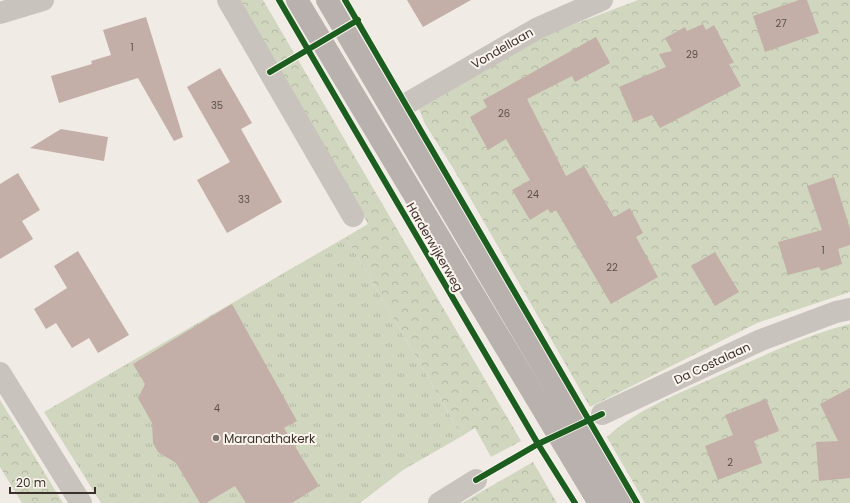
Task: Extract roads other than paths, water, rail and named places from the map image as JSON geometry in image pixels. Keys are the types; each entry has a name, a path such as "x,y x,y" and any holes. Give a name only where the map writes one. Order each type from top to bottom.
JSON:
{"main road":[{"name":"Harderwijkerweg","path":"297,0 599,503"},
{"path":"327,0 623,503"}],"street":[{"path":"0,13 43,0"},
{"path":"228,0 353,216"},
{"name":"Vondellaan","path":"406,104 538,28 602,0"},
{"name":"Da Costalaan","path":"602,414 762,340 836,312 850,309"},
{"path":"0,373 81,503"},
{"path":"439,503 476,480"}],"place":[{"name":"Maranathakerk","path":"216,438"}]}
